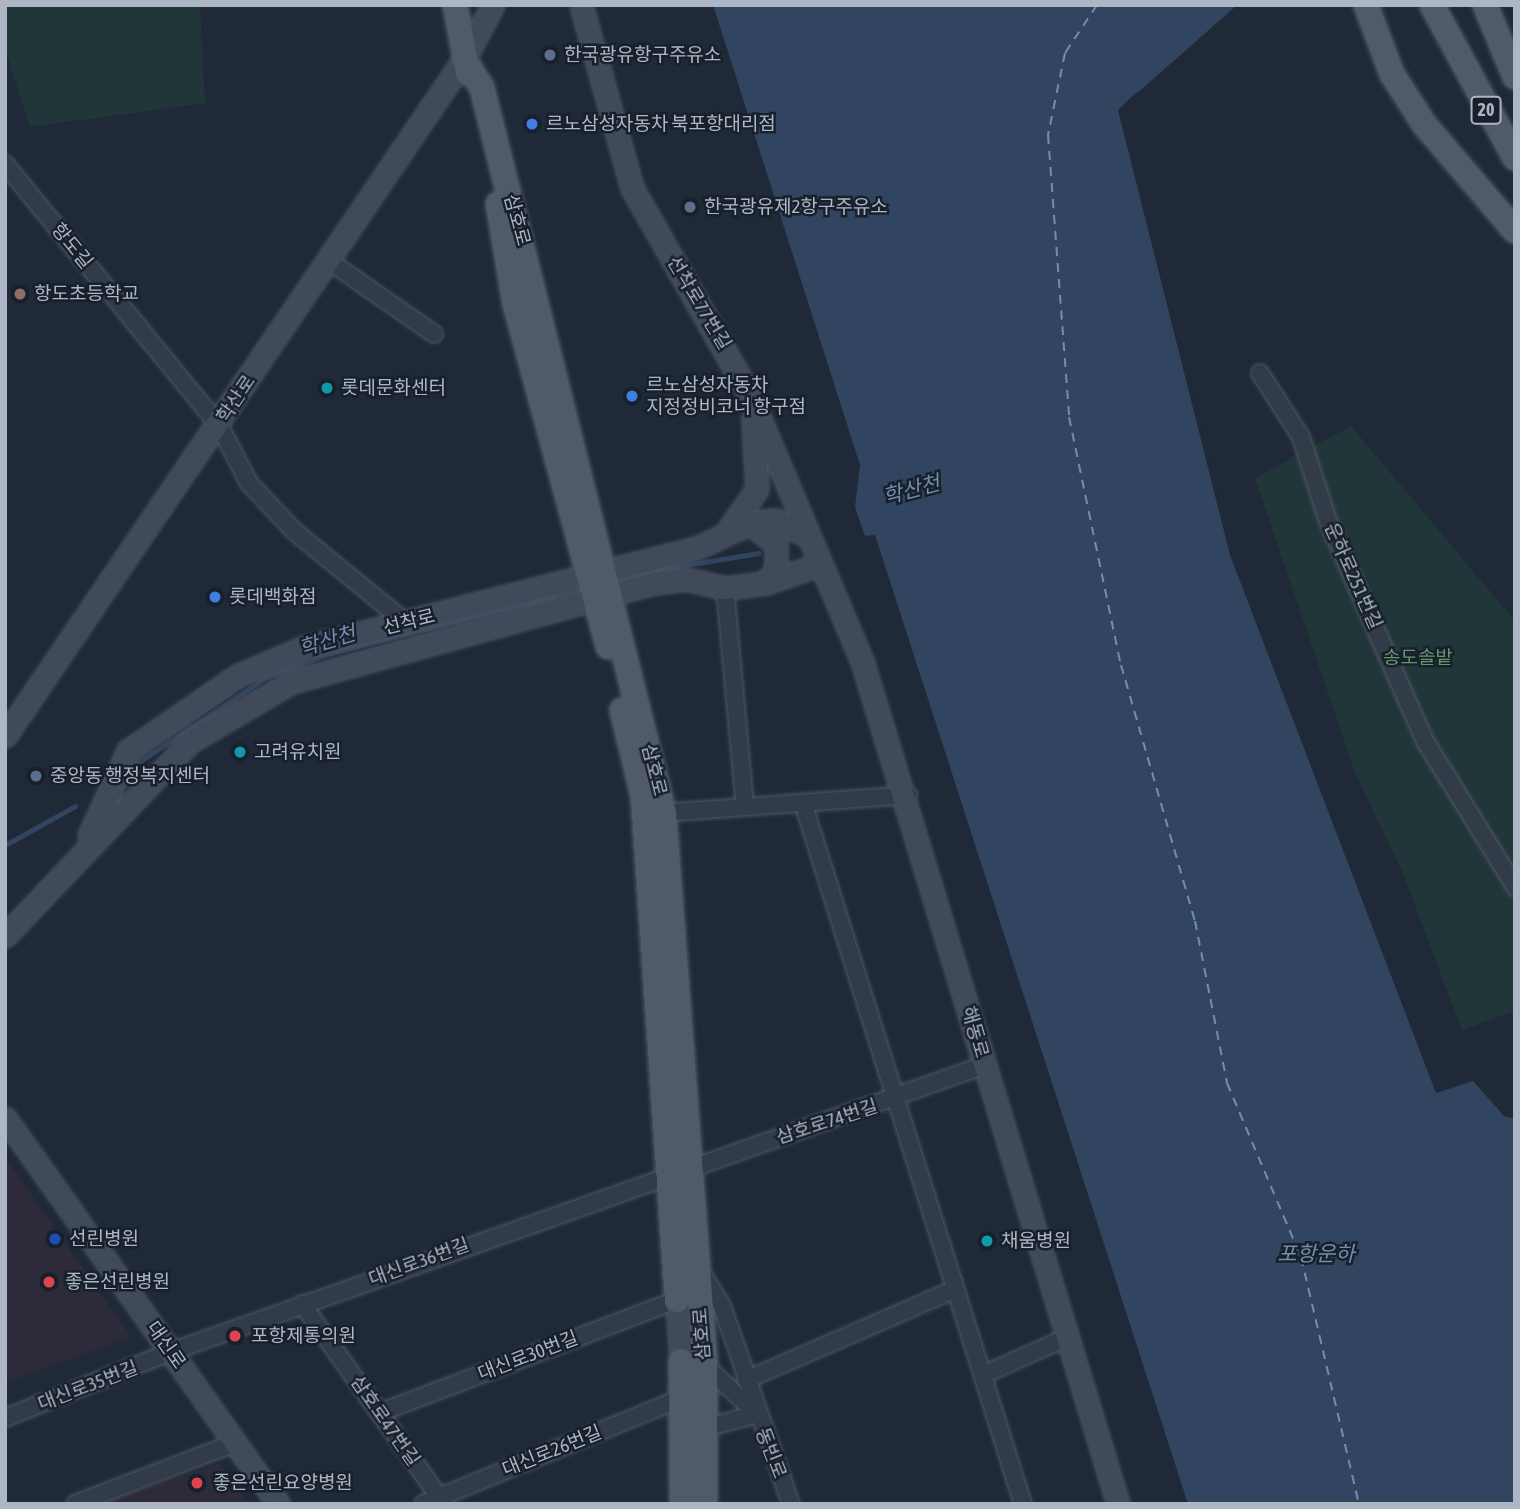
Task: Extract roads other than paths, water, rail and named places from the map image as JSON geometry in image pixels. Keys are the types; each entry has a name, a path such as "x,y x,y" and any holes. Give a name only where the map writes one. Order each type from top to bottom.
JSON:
{"main road":[{"name":"삼호로","path":"455,5 515,304 664,813 680,1170 677,1300"},
{"path":"1366,5 1386,63 1424,124 1515,231"},
{"name":"20","path":"1432,5 1515,158"},
{"path":"1485,5 1515,76"},
{"name":"삼호로","path":"597,588 643,796 680,1170 697,1264 693,1361 705,1428 705,1504"},
{"name":"삼호로","path":"682,1504 681,1398 693,1361"}],"street":[{"name":"학산로","path":"5,736 329,261 464,59 494,5"},
{"path":"567,5 588,39"},
{"path":"581,5 588,39"},
{"name":"선착로77번길","path":"588,39 632,188 750,396 820,564"},
{"name":"항도길","path":"5,164 219,425 249,483 294,531 405,622"},
{"path":"329,261 434,334"},
{"name":"운하로251번길","path":"1260,373 1301,437 1328,521 1425,741 1515,887"},
{"path":"728,530 757,489 750,396"},
{"name":"선착로","path":"5,936 84,847 199,735 291,682 597,588 697,548 728,530 751,523 775,520 808,536"},
{"path":"751,523 776,544 776,569 766,583"},
{"name":"선착로","path":"84,847 128,751 173,716 237,676 305,647 405,622 597,588 686,579 725,588 766,583 820,564"},
{"name":"해동로","path":"820,564 863,664 908,795 985,1065 1118,1504"},
{"path":"725,588 745,807"},
{"path":"664,813 908,795"},
{"path":"803,803 1023,1504"},
{"name":"삼호로74번길","path":"680,1170 896,1099 985,1065"},
{"name":"대신로","path":"5,1118 278,1504"},
{"name":"대신로36번길","path":"170,1352 680,1170"},
{"path":"697,1264 722,1306 757,1414 705,1428"},
{"path":"746,1380 955,1289"},
{"name":"삼호로","path":"677,1300 693,1361"},
{"name":"대신로30번길","path":"379,1413 677,1300"},
{"name":"삼호로47번길","path":"302,1304 441,1501"},
{"path":"983,1375 1068,1337"},
{"name":"대신로35번길","path":"5,1418 170,1352"},
{"name":"동빈로","path":"693,1361 757,1414 791,1504"},
{"name":"대신로26번길","path":"423,1504 441,1501 681,1398"},
{"path":"75,1504 235,1443"}],"water":[{"name":"포항운하","path":"713,5 1237,5 1118,110 1230,555 1436,1093 1473,1081 1504,1116 1515,1119 1515,1504 1188,1504 875,535 865,536 855,507 860,465"}],"waterway":[{"name":"학산천","path":"657,570 759,553"},
{"name":"학산천","path":"133,766 265,678 327,654 554,596"},
{"name":"학산천","path":"5,845 75,806"}],"place":[{"name":"한국광유항구주유소","path":"550,55"},
{"name":"르노삼성자동차 북포항대리점","path":"532,124"},
{"name":"한국광유제2항구주유소","path":"690,207"},
{"name":"항도초등학교","path":"20,294"},
{"name":"롯데문화센터","path":"327,388"},
{"name":"르노삼성자동차 지정정비코너 항구점","path":"632,396"},
{"name":"롯데백화점","path":"215,597"},
{"name":"고려유치원","path":"240,752"},
{"name":"중앙동 행정복지센터","path":"36,776"},
{"name":"선린병원","path":"55,1239"},
{"name":"채움병원","path":"987,1241"},
{"name":"좋은선린병원","path":"49,1282"},
{"name":"포항제통의원","path":"235,1336"},
{"name":"좋은선린요양병원","path":"197,1483"}],"park label":[{"name":"송도솔밭","path":"1418,658"}]}
